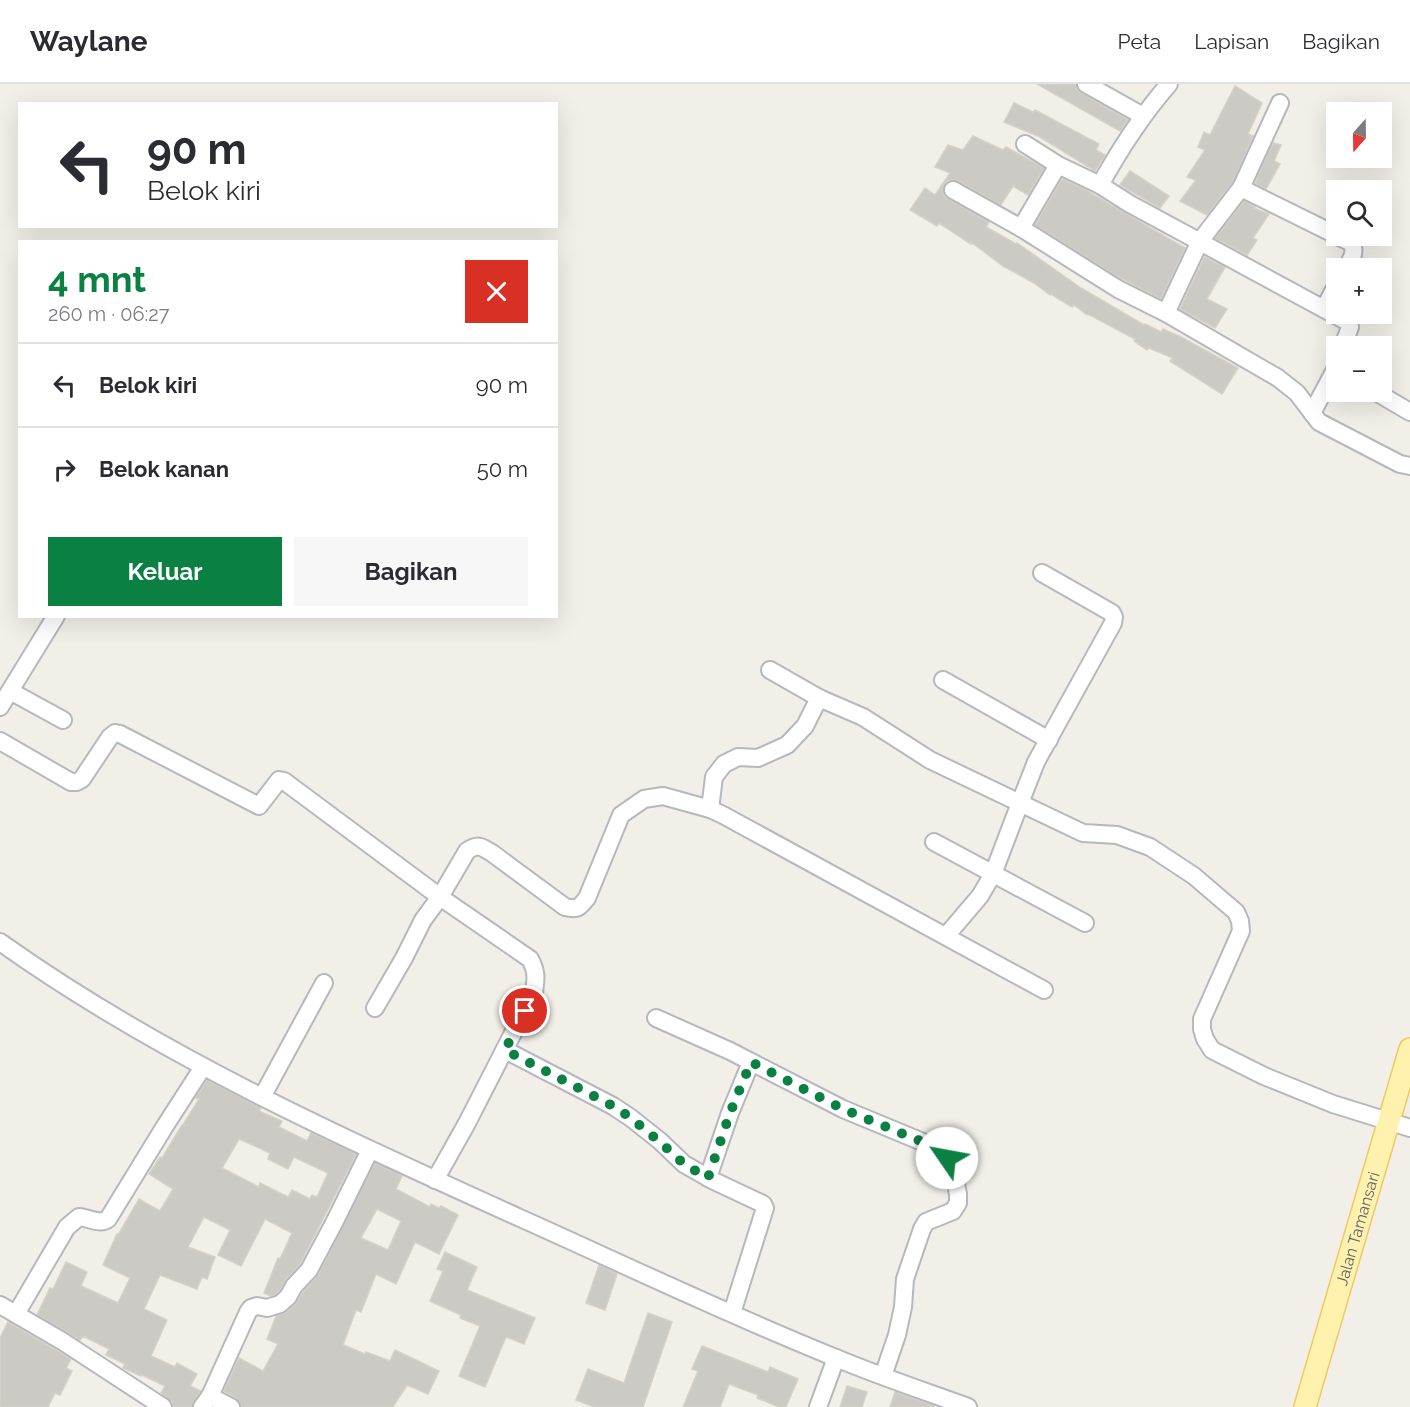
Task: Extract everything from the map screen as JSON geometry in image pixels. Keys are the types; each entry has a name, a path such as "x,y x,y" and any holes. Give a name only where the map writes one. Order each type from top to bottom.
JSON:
{"main road":[{"name":"Jalan Tamansari","path":"1305,1407 1409,1053"}],"street":[{"path":"1086,84 1143,116"},
{"path":"1100,185 1150,105 1169,84"},
{"path":"1166,313 1200,241 1241,188 1281,103"},
{"path":"1025,144 1058,165 1100,185 1130,204 1348,322 1350,327 1347,336"},
{"path":"1022,228 1058,165"},
{"path":"1241,188 1326,230"},
{"path":"953,190 1022,228 1118,289 1166,313 1278,378 1297,393 1319,422 1400,464 1410,466"},
{"path":"1324,309 1326,305"},
{"path":"1312,413 1326,387"},
{"path":"1392,401 1410,412"},
{"path":"946,936 980,896 993,874 1036,762 1113,623 1112,613 1042,573"},
{"path":"0,707 55,618"},
{"path":"770,670 819,698 863,717 930,760 1083,833 1117,835 1150,847 1194,876 1236,912 1240,921 1240,931 1202,1019 1205,1039 1212,1050 1264,1076 1323,1100 1410,1128"},
{"path":"942,680 1049,740"},
{"path":"10,691 63,720"},
{"path":"710,809 714,777 724,764 738,757 758,758 787,745 805,726 819,698"},
{"path":"0,741 71,782 82,779 115,733 259,806 280,779 440,897 530,959 536,969 534,992 435,1180"},
{"path":"375,1008 423,920 440,897 467,851 478,846 492,853 565,907 574,909 587,898 621,815 644,799 663,796 710,809 1044,990"},
{"path":"934,842 1085,923"},
{"path":"0,942 95,1006 203,1067 370,1150 836,1358 968,1407"},
{"path":"262,1097 324,983"},
{"path":"656,1018 751,1062 843,1109 942,1152 953,1170 958,1203 953,1211 926,1222 922,1229 904,1280 903,1307 897,1335 883,1376"},
{"path":"505,1050 613,1106 631,1118 684,1164 763,1204 765,1208 732,1313"},
{"path":"708,1178 730,1113 751,1062"},
{"path":"16,1314 67,1227 79,1217 104,1222 115,1211 203,1067"},
{"path":"231,1407 206,1402 248,1311 258,1306 267,1308 280,1304 309,1270 370,1150"},
{"path":"0,1305 62,1341 163,1407"},
{"path":"818,1407 836,1358"}],"building":[{"path":"1037,84 1076,84 1081,93 1128,120 1120,131"},
{"path":"1235,86 1262,103 1248,134 1253,136 1232,183 1207,215 1180,201 1196,180 1187,177 1205,150 1198,147 1204,132 1210,135"},
{"path":"1014,103 1033,112 1035,110 1099,144 1096,150 1105,155 1095,171 1040,137 1004,122"},
{"path":"973,136 1003,150 1006,147 1044,168 1028,195 1013,186 1001,205 953,180 947,181 944,185 944,196 989,222 986,227 1017,243 1081,288 1144,325 1161,332 1163,329 1179,336 1238,368 1222,394 1170,361 1173,358 1149,348 1147,350 1134,341 1135,339 1087,315 1074,305 1072,307 1050,295 939,223 937,226 910,210 925,188 935,195 950,173 935,167 948,145 963,150"},
{"path":"1273,143 1281,145 1274,161 1280,164 1266,189 1255,183"},
{"path":"1130,171 1169,196 1160,208 1120,185"},
{"path":"1062,179 1084,189 1185,248 1161,299 1113,274 1035,225"},
{"path":"1244,201 1269,214 1253,238 1257,240 1247,255 1215,238"},
{"path":"1205,257 1225,267 1207,299 1227,309 1215,328 1180,309"},
{"path":"207,1080 261,1108 259,1111 282,1121 279,1127 307,1141 311,1133 356,1154 300,1264 275,1295 270,1296 264,1293 278,1258 280,1259 292,1233 265,1219 241,1266 218,1255 230,1230 204,1217 188,1247 215,1257 207,1279 202,1277 197,1289 160,1275 144,1309 167,1320 151,1356 175,1367 177,1363 197,1374 190,1386 201,1391 192,1407 173,1407 172,1402 161,1393 165,1386 123,1368 125,1364 106,1355 109,1349 83,1336 80,1340 37,1315 66,1262 87,1272 81,1286 118,1303 130,1278 103,1265 117,1234 139,1199 160,1211 173,1189 149,1174 160,1157 162,1158 199,1099 196,1098","holes":["239,1139 270,1153 268,1159 288,1169 294,1157 328,1173 317,1197 312,1195 310,1199 292,1190 288,1197 260,1183 259,1187 222,1168"]},
{"path":"375,1163 402,1176 396,1189 430,1207 431,1204 439,1208 441,1206 458,1215 439,1254 415,1242 396,1284 376,1274 361,1312 356,1310 343,1345 390,1361 395,1350 439,1371 428,1394 407,1385 393,1407 241,1407 236,1398 224,1391 239,1358 263,1371 278,1344 267,1339 276,1316 287,1312 295,1305 318,1275","holes":["377,1209 401,1221 388,1250 361,1238"]},
{"path":"445,1252 477,1267 467,1290 535,1318 524,1344 506,1337 485,1387 459,1376 480,1326 430,1301 443,1271 437,1269"},
{"path":"599,1265 617,1274 605,1310 586,1303"},
{"path":"648,1313 672,1322 643,1407 594,1407 576,1400 588,1369 624,1383"},
{"path":"8,1322 71,1359 66,1368 72,1371 60,1395 55,1393 48,1407 0,1407 0,1338"},
{"path":"702,1346 768,1372 770,1367 798,1379 786,1407 779,1407 757,1398 758,1395 729,1384 720,1407 683,1407 698,1371 692,1369"},
{"path":"847,1386 867,1392 862,1407 840,1407"},
{"path":"895,1392 934,1406 890,1407"}],"route":[{"path":"525,1011 505,1050 613,1106 631,1118 684,1164 708,1178 730,1113 751,1062 843,1109 925,1143 942,1152 947,1158"}]}
